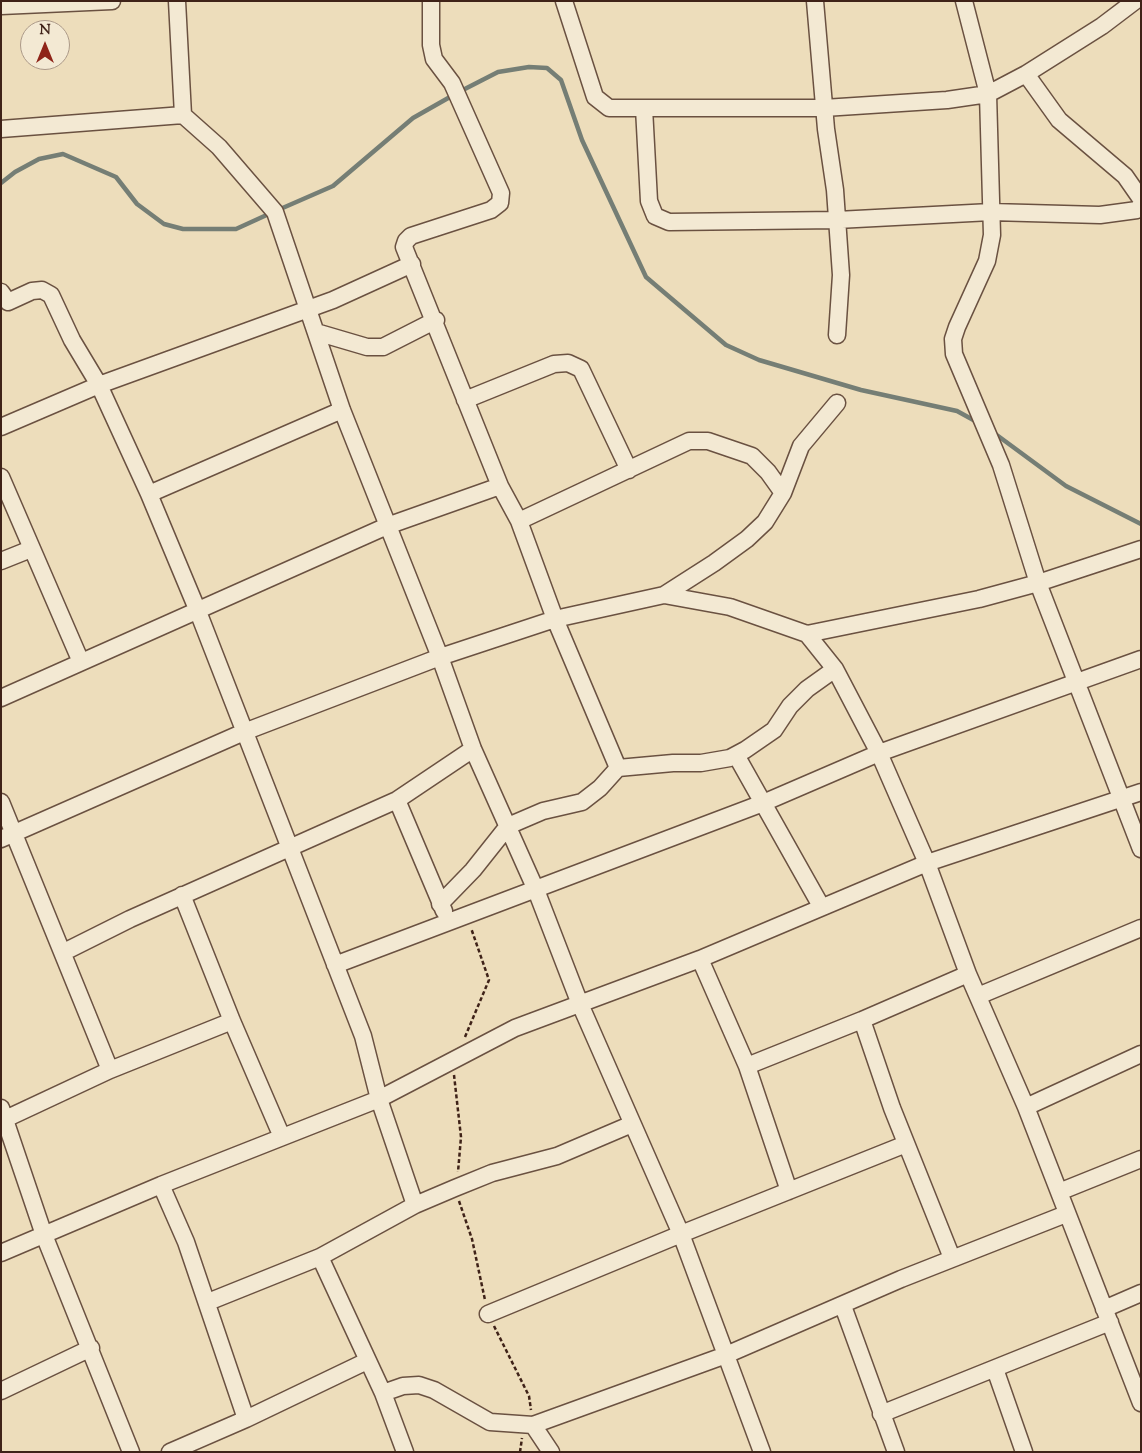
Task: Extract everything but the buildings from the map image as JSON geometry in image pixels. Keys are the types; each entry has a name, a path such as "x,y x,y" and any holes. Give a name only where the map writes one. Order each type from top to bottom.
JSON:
{"street":[{"path":"1,6 112,1"},
{"path":"177,1 183,115 219,147 275,212 305,308 316,332 342,410 440,657 473,749 536,890 580,1004 681,1234 762,1452"},
{"path":"431,1 431,45 434,59 452,83 501,193 500,203 491,210 411,236 406,241 404,247 436,320 465,400 500,486 519,521 555,619 618,768"},
{"path":"564,1 595,97 609,108 824,108 947,100 988,94 1026,74 1102,26 1135,1"},
{"path":"815,1 824,108 835,190 841,275 837,335"},
{"path":"964,1 988,94 991,247 957,327 953,339 954,354 1001,465 1038,583 1141,849"},
{"path":"1026,74 1059,120 1098,151 1125,176 1141,199"},
{"path":"644,108 649,201 655,216 669,222 837,220 991,212 1100,215 1137,210 1141,205"},
{"path":"1,129 183,115"},
{"path":"1,428 99,385 305,308 333,300 412,264"},
{"path":"3,300 32,291 42,290 51,295 72,340 99,385 149,494 197,609 335,964 362,1036 379,1099 416,1205"},
{"path":"316,332 366,347 383,347 436,320"},
{"path":"465,400 554,364 568,363 580,369 629,470"},
{"path":"8,836 244,732 440,657 555,619 664,595 747,539 765,522 783,493 801,446 837,403"},
{"path":"149,494 342,410"},
{"path":"519,521 689,441 708,441 752,456 768,472 783,493"},
{"path":"1,477 81,662"},
{"path":"1,698 197,609 388,526 500,486"},
{"path":"1,561 31,549"},
{"path":"664,595 730,607 807,634 926,611 1038,583 1141,549"},
{"path":"807,634 835,669 879,753 927,863 968,974 1026,1107 1141,1403"},
{"path":"335,964 536,890 763,803 879,753 1141,659"},
{"path":"440,904 473,870 508,826 543,811 582,802 600,788 618,768 673,763 701,763 736,754 760,741 774,730 796,700 835,669"},
{"path":"64,952 182,895 397,800 473,749"},
{"path":"736,754 821,906"},
{"path":"1,1254 161,1185 379,1099 515,1028 700,958 927,863 1023,829 1141,792"},
{"path":"397,800 440,904 450,922"},
{"path":"1,802 8,836 64,952 110,1070"},
{"path":"182,895 232,1022 282,1137"},
{"path":"978,996 1141,928"},
{"path":"700,958 747,1066 789,1191"},
{"path":"747,1066 862,1020 968,974"},
{"path":"862,1020 879,1074 952,1258"},
{"path":"131,1452 91,1348 44,1235 3,1116 110,1070 232,1022"},
{"path":"1026,1107 1141,1054"},
{"path":"208,1302 320,1257 416,1205 455,1188 492,1173 558,1156 632,1124"},
{"path":"488,1314 906,1144"},
{"path":"1059,1192 1141,1159"},
{"path":"161,1185 186,1242 208,1302 246,1418"},
{"path":"384,1393 404,1386 419,1385 434,1390 490,1422 532,1425 726,1355 952,1258 1066,1214"},
{"path":"320,1257 366,1361 384,1393 405,1452"},
{"path":"882,1414 995,1368 1107,1315 1141,1293"},
{"path":"843,1306 896,1452"},
{"path":"1,1392 91,1348"},
{"path":"170,1452 366,1361"},
{"path":"995,1368 1024,1452"},
{"path":"532,1425 551,1452"}],"path":[{"path":"466,915 489,980 456,1058 454,1086 461,1138 455,1188 463,1218 472,1239 488,1314 529,1396 532,1425"}],"waterway":[{"path":"278,210 333,186 413,118 457,93 498,72 529,67 547,68 561,80 582,140 646,277 726,345 759,360 861,390 957,411 977,422"},
{"path":"1,183 15,172 39,159 63,154 116,177 137,204 164,224 183,229 236,229 271,213"},
{"path":"994,433 1066,486 1141,524"}]}
